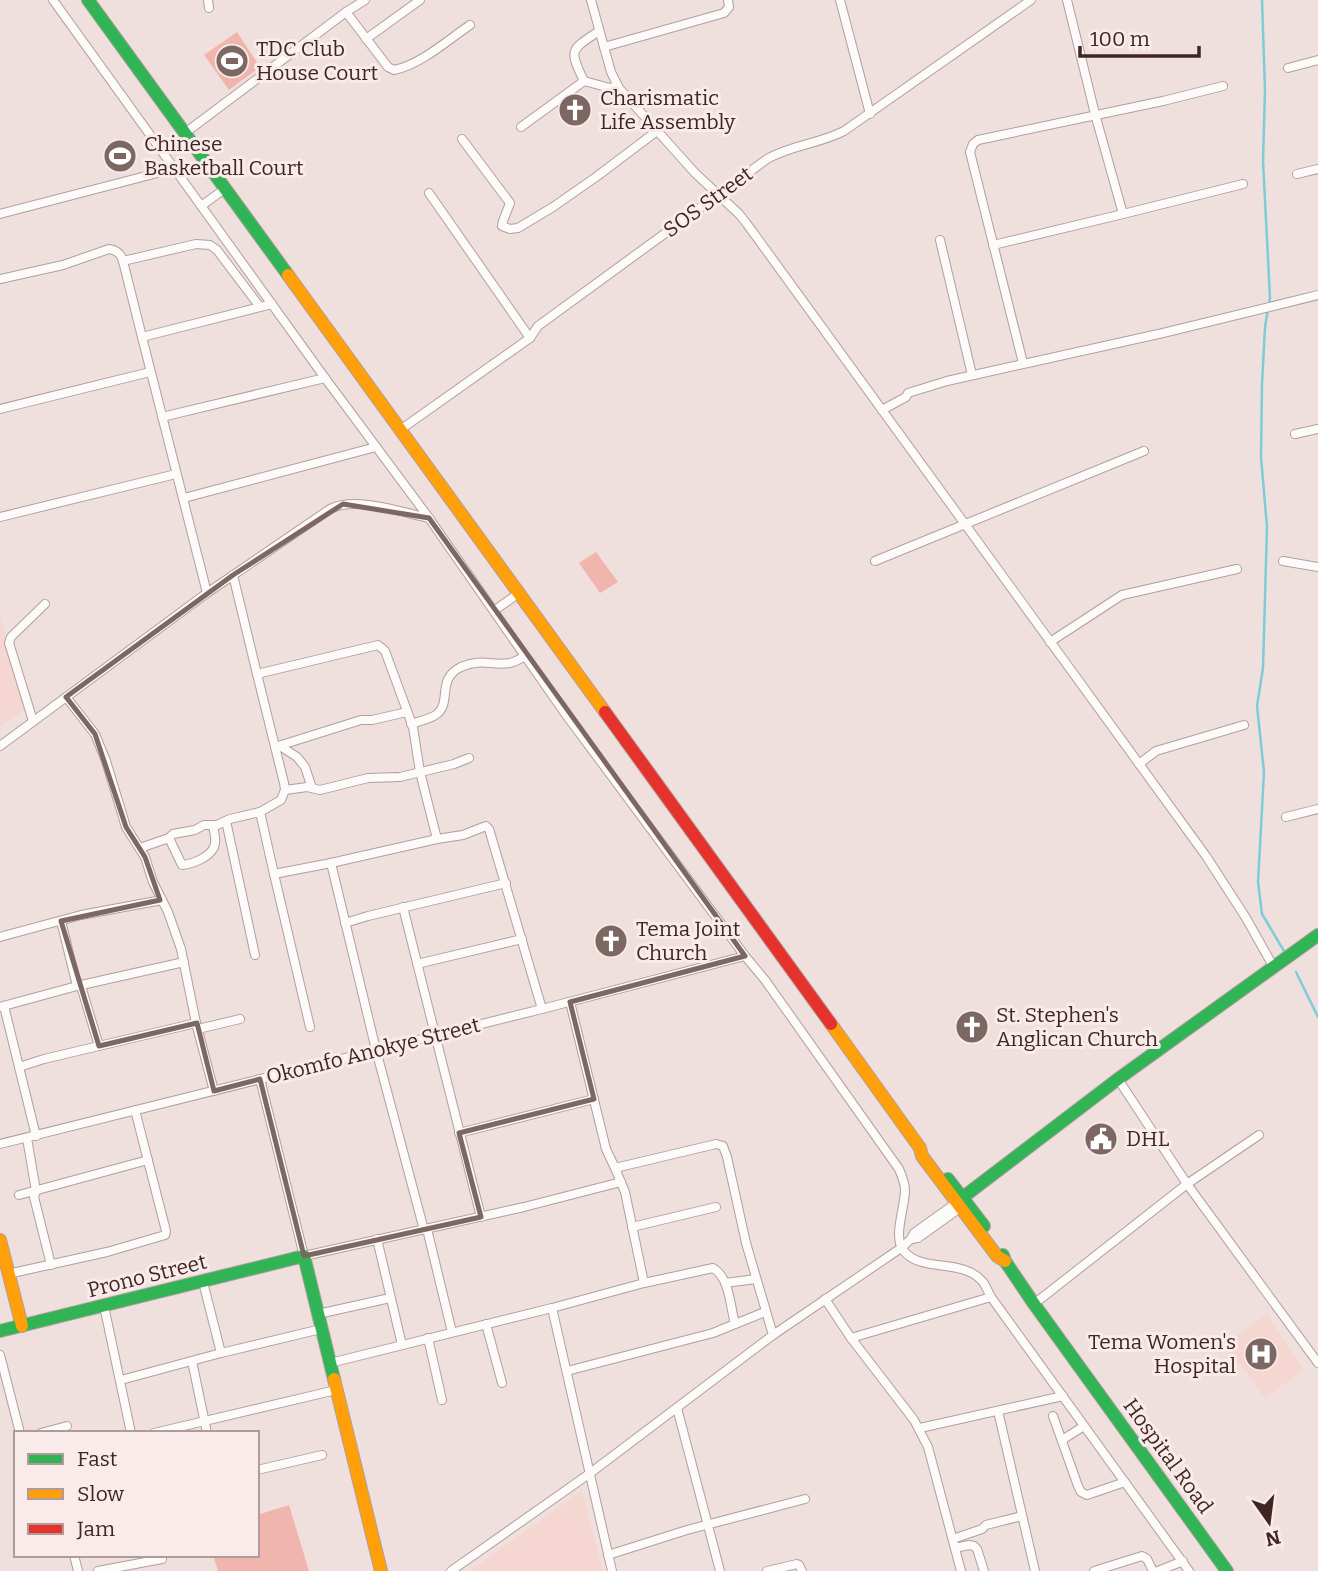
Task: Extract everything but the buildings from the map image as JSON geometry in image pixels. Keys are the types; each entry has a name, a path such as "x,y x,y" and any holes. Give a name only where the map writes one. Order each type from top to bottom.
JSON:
{"main road":[{"name":"Hospital Road","path":"88,0 920,1148 927,1153 962,1203 1002,1252 1005,1261 1034,1304 1227,1571"},
{"path":"962,1203 1009,1162 1118,1079 1318,935"},
{"path":"0,1240 22,1326"},
{"path":"304,1256 381,1571"},
{"name":"Prono Street","path":"0,1332 304,1256"}],"street":[{"path":"53,0 173,169 429,518 525,656 765,980 899,1169 905,1188 899,1235 901,1248 922,1263 944,1265 969,1272 982,1281 1189,1571"},
{"path":"185,133 365,0"},
{"path":"366,39 420,0"},
{"path":"591,0 611,72 618,86 703,182 747,223 1206,856 1273,966"},
{"path":"604,47 724,13 729,7 728,0"},
{"path":"840,0 870,114"},
{"name":"SOS Street","path":"400,430 530,338 538,326 776,153 827,139 844,131 1031,0"},
{"path":"1067,0 1122,214"},
{"path":"346,12 388,67 397,70 422,58 470,26"},
{"path":"599,31 578,45 573,53 575,64 584,81 610,88 618,86"},
{"path":"1288,68 1318,60"},
{"path":"521,127 584,81"},
{"path":"1023,363 970,152 973,144 1223,86"},
{"path":"462,139 510,203 502,226 510,229 518,228 552,207 657,131"},
{"path":"0,214 173,169"},
{"path":"1297,174 1318,169"},
{"path":"993,245 1243,184"},
{"path":"201,206 226,188"},
{"path":"429,193 530,338"},
{"path":"940,240 972,375"},
{"path":"124,261 196,244 210,245 217,250 260,307"},
{"path":"0,279 62,265 109,249 117,251 124,261 207,593"},
{"path":"883,410 906,397 908,393 947,381 1318,295"},
{"path":"142,337 272,304"},
{"path":"0,409 150,372"},
{"path":"162,417 325,378"},
{"path":"1295,435 1318,429"},
{"path":"184,498 376,447"},
{"path":"876,561 1144,451"},
{"path":"0,517 176,474"},
{"path":"0,746 207,593 336,506 362,504 429,518"},
{"path":"1283,561 1318,566"},
{"path":"1051,642 1122,595 1237,569"},
{"path":"140,848 169,838 173,834 260,812 281,800 285,790 278,746 233,575"},
{"path":"495,610 519,593"},
{"path":"33,722 9,643 10,636 45,604"},
{"path":"257,674 378,645 385,650 411,724 437,839"},
{"path":"411,724 437,714 444,705 445,688 450,676 459,668 474,663 512,663 525,656"},
{"path":"66,697 93,729 106,761 126,827 148,863 155,888 169,912 184,962 214,1091"},
{"path":"278,746 361,720 407,712"},
{"path":"1139,764 1156,751 1244,726"},
{"path":"278,746 297,757 305,767 312,788"},
{"path":"285,790 307,787 320,790 361,779 397,777 469,758"},
{"path":"1286,817 1318,809"},
{"path":"260,812 310,1027"},
{"path":"226,821 255,955"},
{"path":"169,838 182,865 192,863 213,850 213,825"},
{"path":"274,874 463,835 488,827 542,1009"},
{"path":"331,863 376,1050 452,1332"},
{"path":"345,923 506,883"},
{"path":"0,937 80,915 162,900"},
{"path":"403,907 481,1217"},
{"path":"61,920 99,1046"},
{"path":"417,964 522,939"},
{"name":"Okomfo Anokye Street","path":"0,1144 745,956"},
{"path":"36,1136 2,1006 184,962"},
{"path":"570,1002 606,1149 621,1182 644,1283"},
{"path":"19,1067 99,1046 240,1019"},
{"path":"260,1079 304,1256 481,1217 621,1182"},
{"path":"1118,1079 1187,1184 1318,1363"},
{"path":"459,1133 594,1099"},
{"path":"8,1274 165,1236 166,1231 135,1110"},
{"path":"1034,1304 1187,1184 1259,1135"},
{"path":"27,1138 36,1191 34,1197 51,1265"},
{"path":"615,1168 716,1144 723,1146 746,1243 773,1335"},
{"path":"19,1195 148,1160"},
{"path":"451,1571 589,1474 773,1335 901,1248 914,1233 962,1203"},
{"path":"632,1227 716,1207"},
{"path":"377,1239 402,1345"},
{"path":"330,1363 708,1268 717,1270 725,1283 735,1324"},
{"path":"725,1283 756,1279"},
{"path":"203,1282 221,1353"},
{"path":"318,1314 390,1297"},
{"path":"851,1338 991,1297"},
{"path":"825,1299 851,1338 920,1428 928,1447 961,1571"},
{"path":"104,1306 131,1431"},
{"path":"552,1308 612,1571"},
{"path":"566,1371 713,1333 765,1312"},
{"path":"486,1324 502,1383"},
{"path":"121,1380 321,1329"},
{"path":"428,1338 442,1400"},
{"path":"0,1355 19,1431"},
{"path":"192,1361 206,1431"},
{"path":"162,1431 336,1390"},
{"path":"920,1428 1063,1396"},
{"path":"677,1408 720,1571"},
{"path":"998,1411 1035,1571"},
{"path":"1053,1416 1081,1492 1087,1495 1125,1482"},
{"path":"125,1431 129,1423"},
{"path":"48,1431 67,1426"},
{"path":"1062,1440 1084,1426"},
{"path":"259,1470 322,1455"},
{"path":"608,1555 805,1499"},
{"path":"954,1544 986,1525 1022,1516"},
{"path":"954,1544 974,1546 984,1571"},
{"path":"1094,1571 1142,1556 1156,1571 1182,1561"},
{"path":"98,1571 133,1560 161,1557 164,1571"},
{"path":"768,1571 797,1564 802,1571"}],"highlighted area":[{"path":"343,504 429,518 745,956 570,1002 594,1099 459,1133 481,1217 304,1256 260,1079 214,1091 197,1023 99,1046 61,921 160,900 145,857 126,827 95,734 66,697 233,575"}],"shaded area":[{"name":"TDC Club House Court","path":"237,32 260,67 229,90 204,55"},
{"name":"Chinese Basketball Court","path":"125,139 132,169 115,173 108,143"},
{"path":"596,552 618,582 600,593 579,563"},
{"path":"0,613 24,710 0,726"},
{"name":"Tema Women's Hospital","path":"1267,1314 1304,1370 1264,1398 1240,1363 1236,1365 1223,1346"},
{"path":"582,1491 603,1571 469,1571"},
{"path":"289,1505 309,1571 218,1571 214,1557 259,1557 259,1514"}],"waterway":[{"path":"1262,0 1265,90 1263,161 1270,298 1265,327 1262,384 1261,457 1267,527 1263,668 1257,706 1264,772 1258,882 1262,914 1284,951"},
{"path":"1296,972 1318,1017"}],"traffic: fast":[{"path":"88,0 288,275"},
{"path":"958,1201 1118,1079 1318,935"},
{"path":"948,1179 984,1226"},
{"path":"1003,1255 1034,1304 1227,1571"},
{"path":"0,1331 304,1256 334,1379"}],"traffic: slow":[{"path":"288,275 605,712"},
{"path":"831,1024 920,1148 922,1156 997,1256 1005,1261"},
{"path":"0,1240 22,1326"},
{"path":"334,1379 381,1571"}],"traffic: jam":[{"path":"605,712 831,1024"}],"place":[{"name":"TDC Club House Court","path":"232,61"},
{"name":"Charismatic Life Assembly","path":"575,110"},
{"name":"Chinese Basketball Court","path":"120,156"},
{"name":"Tema Joint Church","path":"611,941"},
{"name":"St. Stephen's Anglican Church","path":"972,1027"},
{"name":"DHL","path":"1101,1139"},
{"name":"Tema Women's Hospital","path":"1261,1354"}]}
